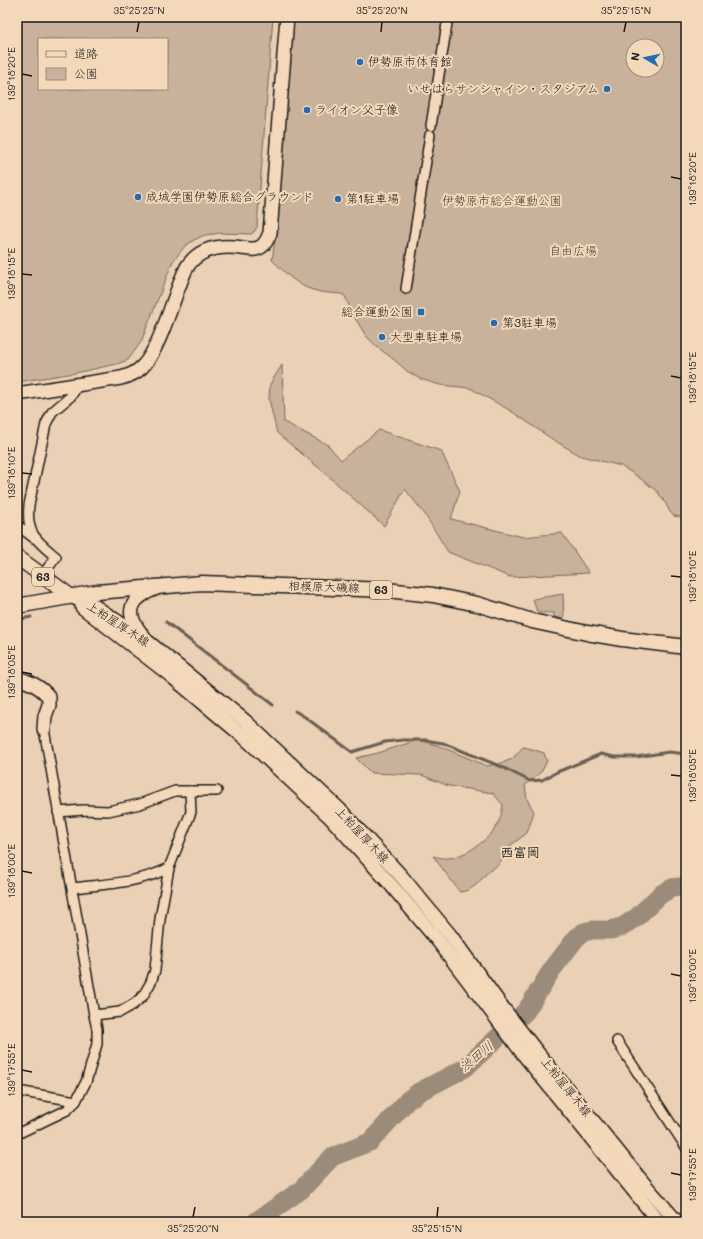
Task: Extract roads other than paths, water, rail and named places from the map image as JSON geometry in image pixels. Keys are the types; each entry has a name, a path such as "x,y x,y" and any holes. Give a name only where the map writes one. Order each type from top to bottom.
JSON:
{"main road":[{"path":"17,394 121,378 130,375 142,367 147,361 157,342 186,270 189,264 198,255 213,248 222,246 255,250 263,246 266,242 270,233 287,17"},
{"name":"63","path":"17,557 70,596"},
{"name":"相模原大磯線","path":"17,606 112,590 202,583 388,590 433,595 477,604 532,621 575,631 622,639 686,647"},
{"path":"148,642 136,628 133,620 132,614 134,603 145,593 164,585"},
{"name":"上粕屋厚木線","path":"70,596 94,606 148,642 245,721 340,810 402,878 450,935 498,1011"},
{"name":"上粕屋厚木線","path":"70,596 82,607 169,674 244,737 330,817 392,886 498,1011 659,1222"},
{"path":"17,678 44,690 49,697 49,705 45,716 44,729"},
{"name":"上粕屋厚木線","path":"529,1051 677,1222"}],"street":[{"path":"406,289 448,17"},
{"path":"35,539 28,517 46,424 52,412 71,396 78,385"},
{"path":"17,525 56,557 42,576"},
{"path":"17,1134 67,1110 76,1101 86,1082 97,1044 97,1030 44,729"},
{"path":"58,812 83,810 108,811 140,804 175,791 217,791"},
{"path":"94,1015 120,1012 134,1004 143,996 151,982 155,970 160,918 169,868 191,812 190,791"},
{"path":"73,888 143,878 157,875 169,868"},
{"path":"617,1040 686,1147"},
{"path":"17,1091 76,1101"}],"waterway":[{"path":"17,620 31,617"},
{"path":"166,622 273,705"},
{"path":"295,711 352,752 385,742 425,740 443,743 502,767 530,781 542,780 557,772 601,754 614,757 636,757 669,752 686,754"},
{"name":"渋田川","path":"255,1222 301,1190 332,1157 370,1142 408,1100 419,1092 465,1068 526,1011 551,971 577,937 584,932 593,930 611,930 624,926 637,917 661,894 672,888 686,888"}],"place":[{"name":"伊勢原市体育館","path":"360,62"},
{"name":"いせはらサンシャイン・スタジアム","path":"607,89"},
{"name":"ライオン父子像","path":"307,110"},
{"name":"成城学園伊勢原総合グラウンド","path":"138,197"},
{"name":"第1駐車場","path":"338,199"},
{"name":"総合運動公園","path":"421,312"},
{"name":"第3駐車場","path":"494,323"},
{"name":"大型車駐車場","path":"382,337"}],"district":[{"name":"西富岡","path":"520,852"}],"park label":[{"name":"伊勢原市総合運動公園","path":"502,201"},
{"name":"自由広場","path":"573,251"}]}
